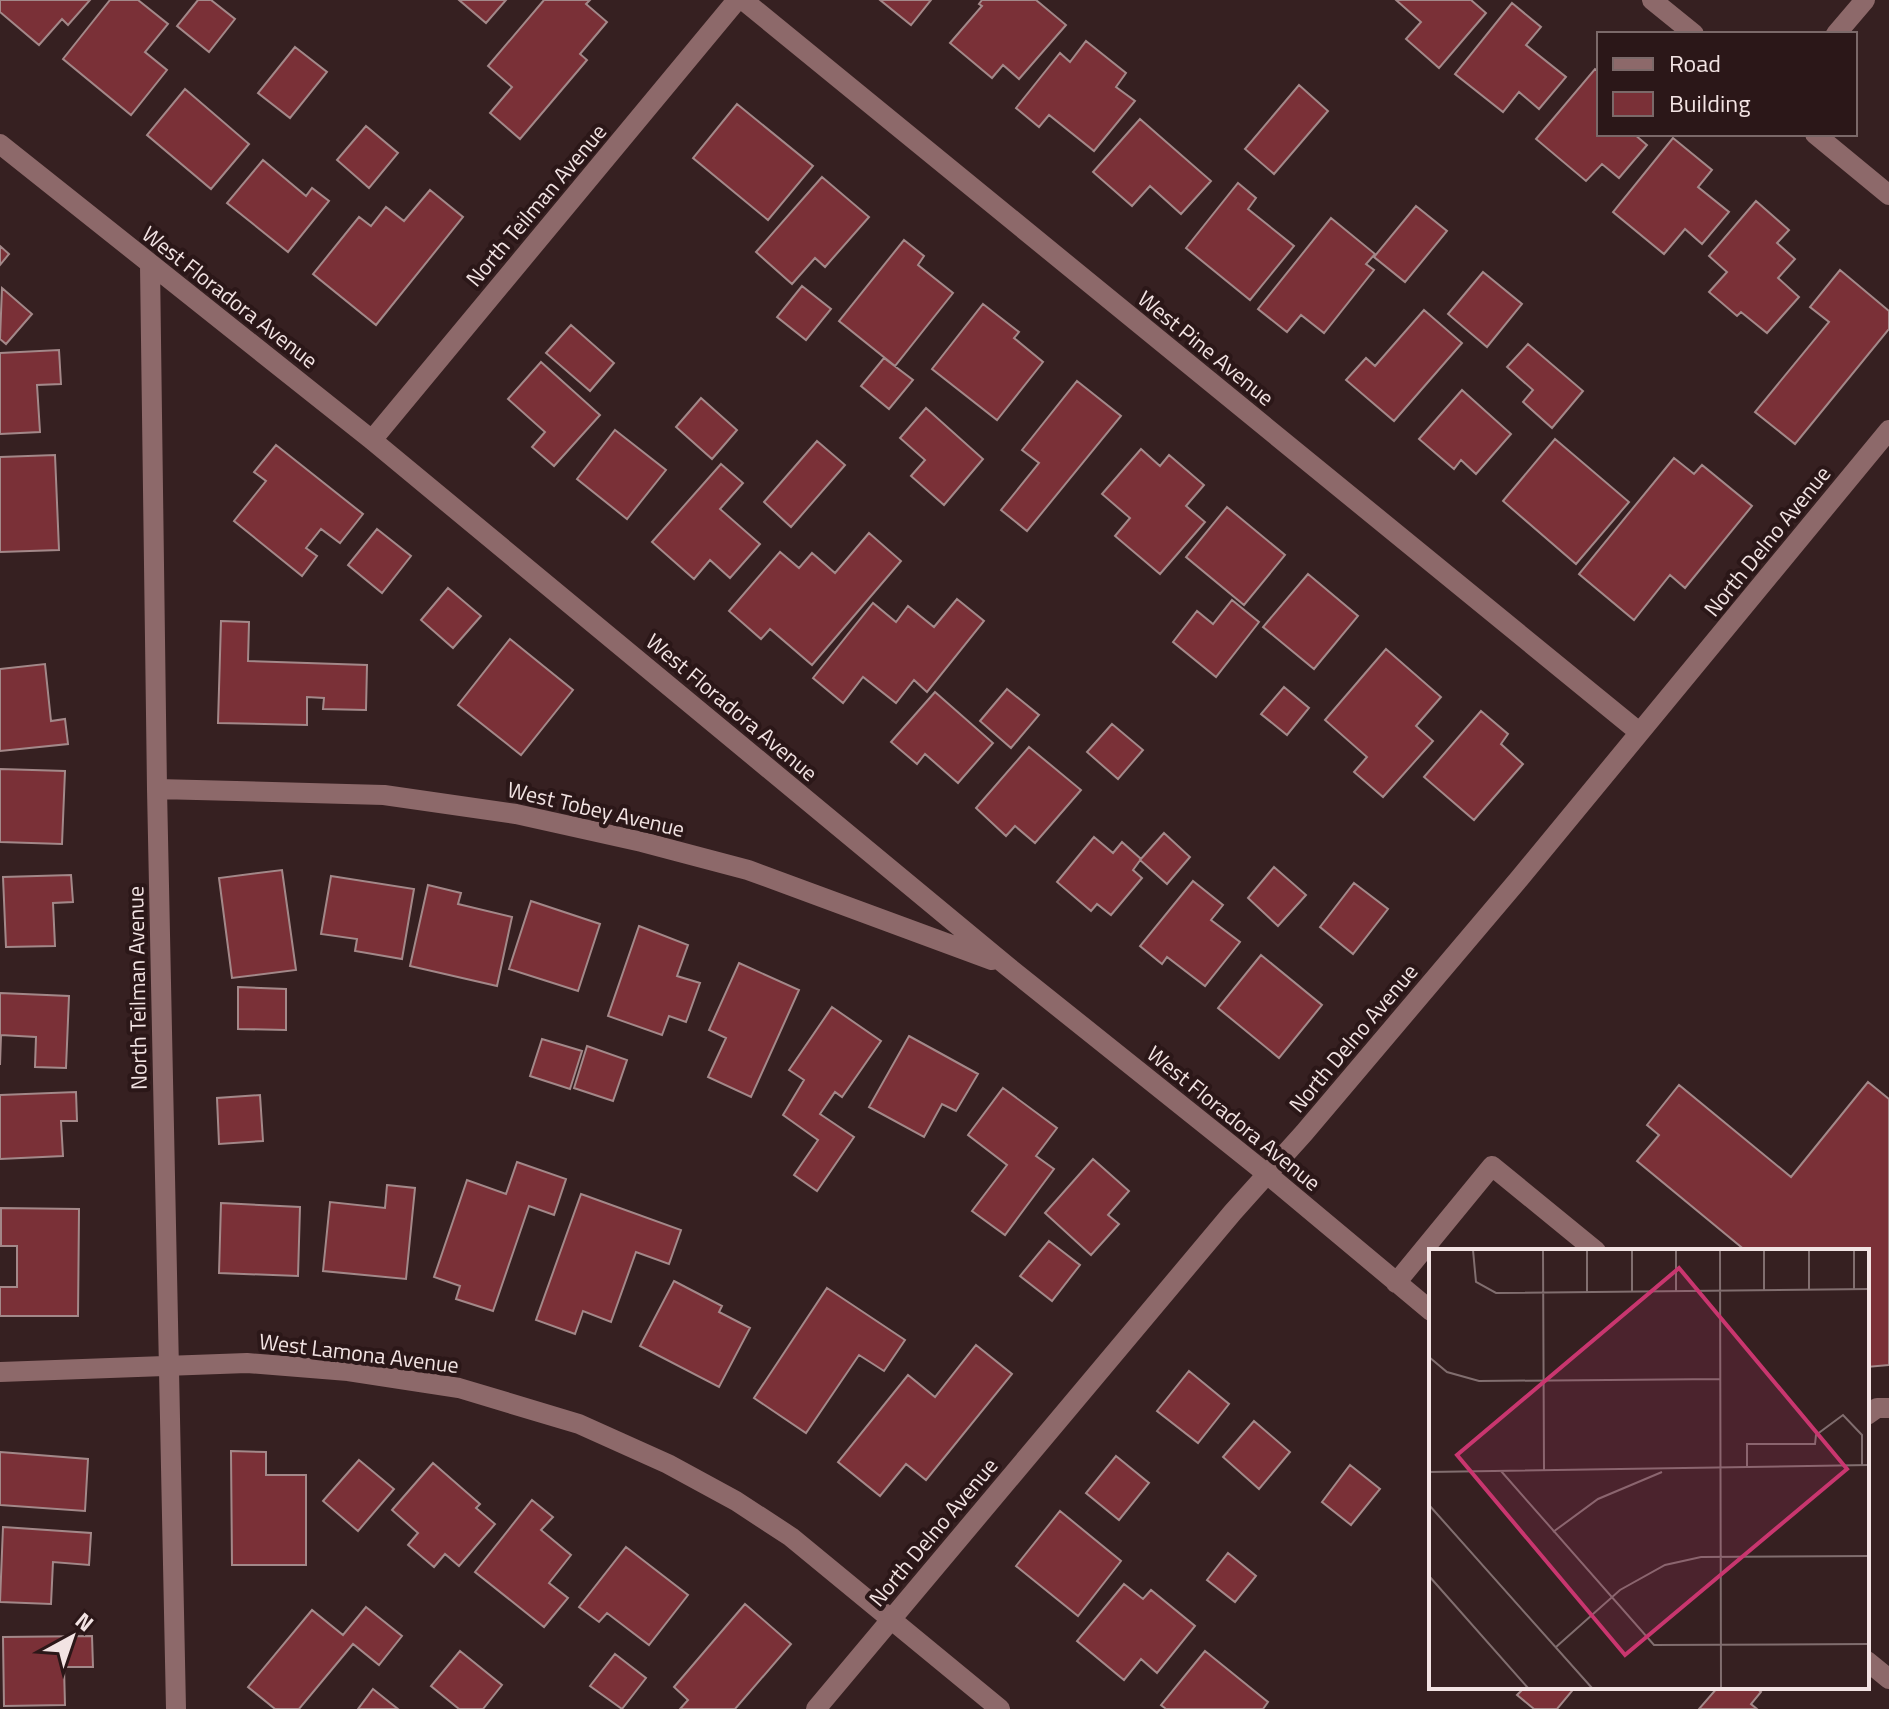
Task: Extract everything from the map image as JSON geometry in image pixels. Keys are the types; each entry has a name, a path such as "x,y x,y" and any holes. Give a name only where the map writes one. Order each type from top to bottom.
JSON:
{"street":[{"name":"North Teilman Avenue","path":"372,440 740,0"},
{"name":"West Pine Avenue","path":"740,0 1639,732"},
{"path":"1652,0 1692,32"},
{"path":"1838,32 1865,0"},
{"path":"1817,136 1889,195"},
{"name":"West Floradora Avenue","path":"0,144 372,440 1007,966 1267,1174 1429,1309"},
{"name":"North Teilman Avenue","path":"150,265 157,789 176,1709"},
{"name":"North Delno Avenue","path":"816,1709 1222,1224 1519,879 1889,430"},
{"name":"West Tobey Avenue","path":"157,789 384,795 516,814 748,870 1007,966"},
{"path":"1396,1283 1492,1166 1594,1249"},
{"name":"West Lamona Avenue","path":"0,1372 247,1363 348,1371 459,1388 579,1424 668,1464 736,1501 791,1537 1000,1709"},
{"path":"1869,1414 1877,1408 1889,1408"},
{"path":"1869,1663 1889,1679"}],"building":[{"path":"0,0 90,0 68,25 62,19 39,45 0,12"},
{"path":"110,0 138,0 168,24 145,52 167,70 131,115 63,59"},
{"path":"198,0 211,0 235,19 209,52 177,26"},
{"path":"459,0 506,0 486,23"},
{"path":"544,0 590,0 586,4 607,22 580,54 587,60 520,139 490,113 512,87 488,66"},
{"path":"880,0 931,0 911,25"},
{"path":"982,0 1036,0 1066,25 1019,79 1003,65 992,78 950,43 982,6 979,4"},
{"path":"1396,0 1471,0 1486,13 1439,68 1406,39 1421,22"},
{"path":"1512,3 1541,27 1526,45 1566,77 1539,109 1519,92 1503,112 1455,74"},
{"path":"1086,41 1126,73 1116,87 1135,101 1094,151 1049,115 1039,127 1016,108 1060,53 1070,62"},
{"path":"295,47 327,72 290,118 258,93"},
{"path":"1595,69 1597,136 1636,136 1647,145 1619,178 1602,164 1586,181 1536,139"},
{"path":"1299,85 1328,111 1274,174 1245,149"},
{"path":"185,89 249,144 211,189 147,135"},
{"path":"737,104 813,166 768,220 693,158"},
{"path":"1140,119 1211,181 1181,214 1150,186 1132,206 1093,172"},
{"path":"366,126 398,153 369,188 337,160"},
{"path":"1673,138 1712,170 1698,187 1729,212 1702,244 1685,229 1664,254 1613,212"},
{"path":"263,160 306,196 312,188 329,201 288,252 227,203"},
{"path":"822,177 869,217 825,267 815,258 792,284 756,252"},
{"path":"1238,183 1256,198 1248,209 1294,246 1250,300 1186,248"},
{"path":"430,190 463,217 376,325 313,274 359,217 371,226 386,207 404,221"},
{"path":"1756,201 1789,230 1777,243 1795,259 1778,278 1799,297 1767,333 1741,312 1737,316 1709,292 1727,272 1709,256"},
{"path":"1416,206 1447,231 1405,282 1374,257"},
{"path":"1331,218 1375,254 1366,264 1374,270 1324,333 1301,315 1287,332 1258,309"},
{"path":"904,240 924,256 918,265 953,293 895,366 839,321"},
{"path":"0,246 9,254 0,265"},
{"path":"1840,270 1889,311 1889,329 1795,444 1755,412 1829,322 1810,307"},
{"path":"1483,272 1522,304 1487,347 1448,314"},
{"path":"802,286 831,309 806,340 777,317"},
{"path":"2,288 32,314 6,344 0,339"},
{"path":"983,304 1019,332 1014,338 1043,362 997,420 932,369"},
{"path":"1424,310 1462,343 1394,421 1346,380 1366,358 1375,366"},
{"path":"571,325 614,363 590,391 546,353"},
{"path":"1528,344 1583,391 1552,428 1523,402 1533,390 1507,367"},
{"path":"59,350 61,384 37,385 40,432 0,434 0,353"},
{"path":"884,358 913,380 889,409 861,386"},
{"path":"541,362 600,415 554,466 532,447 545,432 508,399"},
{"path":"1077,381 1121,416 1027,531 1001,510 1039,463 1022,450"},
{"path":"1462,390 1511,434 1476,474 1461,460 1454,469 1419,439"},
{"path":"701,398 737,430 712,459 676,427"},
{"path":"926,408 983,459 944,505 911,476 925,460 900,438"},
{"path":"615,430 666,470 627,519 577,479"},
{"path":"1555,439 1629,502 1576,564 1503,501"},
{"path":"817,441 845,465 791,527 764,502"},
{"path":"276,445 363,514 340,543 321,529 306,548 317,556 302,576 234,521 266,481 254,472"},
{"path":"1141,449 1160,466 1169,455 1204,485 1186,506 1205,522 1160,574 1115,536 1130,518 1102,494"},
{"path":"55,455 59,550 0,552 0,457"},
{"path":"1674,458 1694,474 1702,465 1752,506 1685,588 1670,575 1634,620 1579,574"},
{"path":"721,464 743,483 720,509 760,544 730,578 710,560 694,579 652,542"},
{"path":"1227,507 1285,555 1244,605 1186,557"},
{"path":"377,529 411,556 382,593 348,565"},
{"path":"869,533 901,561 812,665 770,629 761,639 729,611 780,552 799,568 812,553 835,573"},
{"path":"1308,574 1358,616 1314,669 1263,627"},
{"path":"448,588 481,616 453,648 421,620"},
{"path":"957,599 984,621 927,692 914,680 896,703 863,677 843,703 813,678 873,603 896,622 908,606 934,627"},
{"path":"1232,600 1259,622 1216,677 1173,642 1197,611 1213,624"},
{"path":"221,621 249,622 248,661 367,665 366,710 323,709 324,698 307,697 307,725 218,723"},
{"path":"510,639 573,690 521,755 458,705"},
{"path":"1386,649 1441,697 1416,726 1433,741 1383,797 1354,772 1367,757 1325,720"},
{"path":"45,664 51,721 65,719 68,744 0,751 0,669"},
{"path":"1284,687 1309,708 1287,735 1261,714"},
{"path":"1007,689 1039,715 1011,748 980,721"},
{"path":"935,692 993,743 958,783 925,754 917,764 891,742"},
{"path":"1481,711 1508,734 1501,744 1523,764 1474,820 1424,777"},
{"path":"1112,724 1143,750 1118,779 1087,752"},
{"path":"1029,747 1081,790 1035,843 1015,826 1006,836 976,808"},
{"path":"0,769 65,771 62,844 0,842"},
{"path":"1164,833 1190,857 1167,884 1140,860"},
{"path":"1094,837 1113,853 1122,842 1141,859 1133,870 1142,878 1111,915 1097,904 1091,911 1057,882"},
{"path":"1274,867 1306,895 1278,926 1248,898"},
{"path":"282,870 296,970 232,978 219,878"},
{"path":"71,875 73,902 53,903 55,946 6,947 3,877"},
{"path":"331,876 414,889 402,959 355,951 357,939 321,934"},
{"path":"1193,881 1223,905 1211,920 1240,942 1205,986 1167,957 1162,964 1140,946"},
{"path":"1354,883 1388,909 1353,954 1320,927"},
{"path":"428,885 461,893 458,904 512,917 497,986 410,966"},
{"path":"531,901 600,924 578,991 509,969"},
{"path":"639,926 688,945 677,976 700,983 686,1022 669,1016 662,1035 608,1016"},
{"path":"1261,955 1322,1005 1279,1058 1218,1008"},
{"path":"739,963 799,990 751,1097 708,1077 726,1038 709,1030"},
{"path":"238,987 286,989 286,1030 238,1029"},
{"path":"0,993 69,996 66,1068 35,1067 36,1037 1,1035 0,1065"},
{"path":"832,1007 881,1041 842,1097 835,1092 820,1114 854,1137 817,1191 794,1175 818,1140 783,1115 804,1080 789,1070"},
{"path":"909,1036 978,1074 956,1111 942,1104 924,1137 869,1107"},
{"path":"542,1039 582,1051 570,1089 530,1076"},
{"path":"587,1046 627,1060 613,1101 574,1088"},
{"path":"1868,1082 1889,1099 1889,1365 1869,1367 1869,1249 1744,1249 1637,1161 1659,1135 1647,1125 1679,1085 1791,1177"},
{"path":"1003,1088 1057,1128 1036,1156 1054,1169 1005,1235 972,1211 1007,1165 968,1135"},
{"path":"76,1092 77,1121 61,1121 63,1156 0,1159 0,1095"},
{"path":"260,1095 263,1141 219,1144 217,1098"},
{"path":"1093,1159 1129,1191 1108,1215 1119,1224 1091,1255 1045,1213"},
{"path":"517,1162 566,1179 554,1215 529,1206 493,1311 456,1299 460,1286 434,1277 467,1180 506,1194"},
{"path":"387,1185 415,1188 406,1279 323,1271 330,1202 385,1208"},
{"path":"581,1194 681,1230 669,1264 636,1252 611,1322 583,1311 575,1334 536,1320"},
{"path":"221,1203 300,1207 298,1276 219,1273"},
{"path":"1,1208 79,1209 78,1316 0,1316 0,1287 17,1287 17,1246 1,1246"},
{"path":"1049,1241 1080,1265 1052,1301 1020,1276"},
{"path":"674,1281 722,1306 719,1312 750,1328 719,1387 640,1346"},
{"path":"827,1288 905,1340 884,1371 859,1355 806,1433 754,1398"},
{"path":"976,1345 1012,1374 926,1480 906,1464 880,1496 838,1462 908,1375 935,1397"},
{"path":"1189,1371 1229,1404 1198,1443 1157,1411"},
{"path":"1254,1421 1290,1452 1259,1489 1223,1457"},
{"path":"231,1451 266,1452 266,1475 306,1475 306,1565 232,1565"},
{"path":"0,1452 88,1459 85,1511 0,1505"},
{"path":"1116,1456 1149,1483 1119,1520 1086,1493"},
{"path":"359,1460 394,1489 358,1531 323,1501"},
{"path":"433,1463 480,1504 476,1508 495,1524 459,1566 445,1554 434,1567 408,1545 418,1533 392,1510"},
{"path":"1350,1465 1380,1489 1351,1525 1322,1502"},
{"path":"532,1500 553,1517 541,1530 571,1555 549,1583 568,1598 544,1627 475,1572"},
{"path":"1060,1511 1121,1561 1078,1616 1016,1566"},
{"path":"3,1527 91,1533 89,1565 53,1562 51,1604 0,1602"},
{"path":"626,1547 688,1595 649,1645 607,1613 599,1622 579,1607"},
{"path":"1228,1553 1256,1576 1235,1602 1207,1580"},
{"path":"1124,1584 1143,1599 1151,1590 1195,1626 1157,1673 1141,1659 1124,1680 1077,1641"},
{"path":"745,1604 791,1644 735,1709 680,1709 688,1700 674,1687"},
{"path":"366,1607 402,1636 379,1665 353,1644 299,1709 275,1709 248,1687 312,1610 343,1635"},
{"path":"92,1636 93,1667 64,1667 65,1705 4,1706 3,1637"},
{"path":"460,1651 502,1685 483,1709 459,1709 431,1686"},
{"path":"1205,1651 1268,1702 1263,1709 1166,1709 1161,1705"},
{"path":"615,1654 646,1678 622,1709 590,1686"},
{"path":"373,1689 398,1709 358,1709"},
{"path":"1523,1689 1572,1691 1557,1709 1534,1709 1517,1695"},
{"path":"1716,1689 1757,1689 1761,1692 1751,1704 1757,1709 1699,1709"}]}
